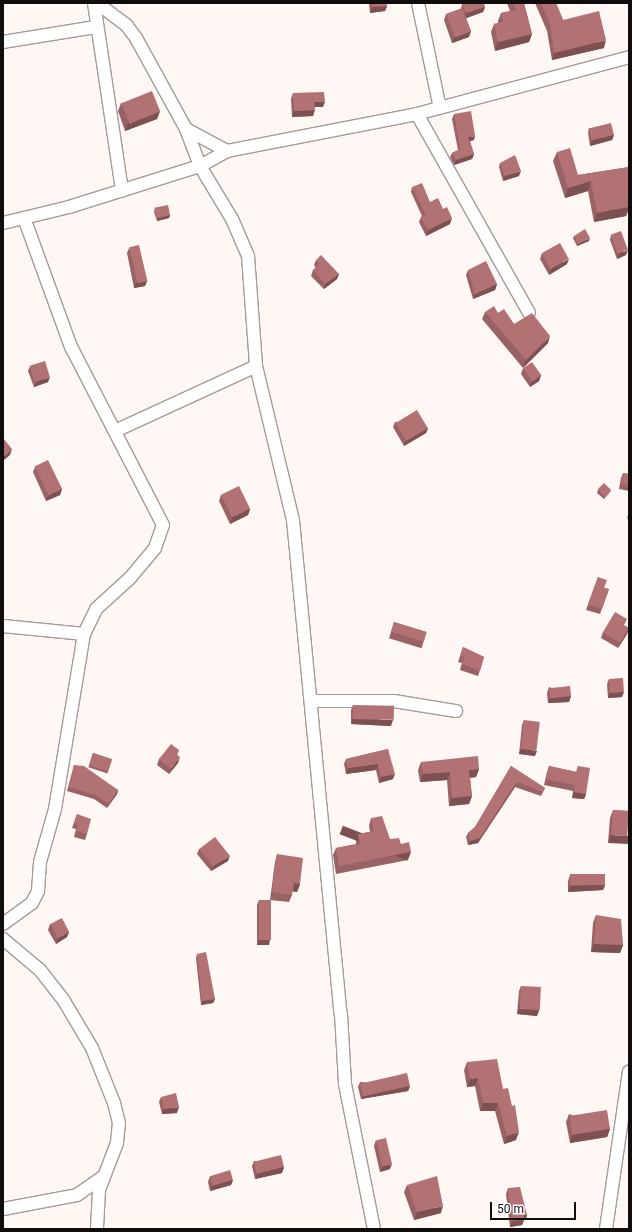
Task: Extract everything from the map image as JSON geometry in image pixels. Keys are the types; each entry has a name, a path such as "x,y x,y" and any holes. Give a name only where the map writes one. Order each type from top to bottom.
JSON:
{"street":[{"path":"94,3 96,27 122,191"},
{"path":"97,3 131,31 186,129 200,166 232,219 248,256 256,366 293,520 311,701 345,1084 374,1229"},
{"path":"418,3 440,108"},
{"path":"3,42 96,27"},
{"path":"3,223 122,191 200,166 227,151 417,114 629,57"},
{"path":"417,114 529,313"},
{"path":"186,129 227,151"},
{"path":"3,924 32,904 38,892 40,862 55,809 84,634 96,609 130,578 163,533 162,520 58,318 24,218"},
{"path":"115,431 256,366"},
{"path":"3,626 84,634"},
{"path":"311,701 394,701 456,711"},
{"path":"3,939 40,970 92,1048 119,1123 117,1143 96,1203 97,1229"},
{"path":"606,1229 629,1072"},
{"path":"3,1209 77,1195 106,1175"}],"building":[{"path":"372,3 387,3 387,6 372,7"},
{"path":"484,3 485,7 466,13 462,4"},
{"path":"513,3 524,3 532,34 498,42 494,24 503,22 501,13 516,10"},
{"path":"541,3 556,3 563,20 599,11 606,40 554,53 550,23"},
{"path":"462,8 471,31 455,37 446,14"},
{"path":"152,91 160,111 130,124 121,103"},
{"path":"324,92 325,102 314,102 315,110 294,111 293,93"},
{"path":"471,111 475,136 468,137 474,154 456,160 452,153 460,149 454,114"},
{"path":"611,123 614,135 592,140 589,129"},
{"path":"570,148 578,175 629,167 629,207 597,213 591,181 568,188 557,152"},
{"path":"515,155 521,171 505,176 500,163"},
{"path":"422,183 430,202 438,198 443,209 447,207 452,218 428,230 421,217 426,215 412,187"},
{"path":"168,205 170,215 156,217 154,208"},
{"path":"585,229 590,238 578,244 574,236"},
{"path":"621,231 628,250 618,254 611,235"},
{"path":"560,243 569,259 550,269 542,253"},
{"path":"139,245 147,281 138,283 129,247"},
{"path":"321,255 339,274 325,284 313,270 319,264 316,260"},
{"path":"486,261 497,284 475,294 468,270"},
{"path":"494,306 498,313 504,309 514,324 532,313 550,336 526,360 485,312"},
{"path":"45,361 50,377 35,382 30,366"},
{"path":"532,362 541,375 532,381 523,368"},
{"path":"417,410 428,428 406,441 396,423"},
{"path":"3,438 12,449 3,457"},
{"path":"48,460 62,489 49,495 35,467"},
{"path":"623,473 629,474 629,485 621,484"},
{"path":"604,483 611,490 605,496 598,489"},
{"path":"239,486 250,508 232,517 221,495"},
{"path":"598,577 607,580 604,588 609,589 602,609 588,604"},
{"path":"615,612 627,619 624,625 629,628 620,643 603,632"},
{"path":"394,622 427,632 424,642 391,632"},
{"path":"463,647 484,657 480,671 462,664 464,657 460,656"},
{"path":"623,678 624,692 610,693 609,679"},
{"path":"570,686 571,696 550,698 549,688"},
{"path":"353,705 394,706 394,720 353,719"},
{"path":"524,720 540,722 536,751 520,749"},
{"path":"171,744 179,750 176,754 180,757 171,769 159,759"},
{"path":"388,749 395,774 381,777 378,764 348,768 346,759"},
{"path":"93,753 112,759 108,772 89,765"},
{"path":"478,756 479,769 469,770 472,796 452,798 450,772 423,774 421,762"},
{"path":"74,765 84,766 118,790 109,804 95,795 69,787"},
{"path":"511,766 545,788 543,792 517,782 480,838 470,841 468,833 475,827"},
{"path":"549,766 577,772 578,766 590,768 586,794 574,792 575,785 546,779"},
{"path":"613,810 629,811 627,836 611,835"},
{"path":"77,814 91,819 87,834 76,831 78,823 74,823"},
{"path":"382,816 390,839 399,838 401,844 409,842 411,852 339,866 336,848 360,844 358,834 374,831 371,818"},
{"path":"215,837 230,856 213,866 199,849"},
{"path":"277,854 303,858 300,884 294,883 292,895 272,892"},
{"path":"570,874 605,874 605,885 570,885"},
{"path":"259,900 271,900 271,940 259,940"},
{"path":"596,915 621,919 623,945 594,944"},
{"path":"62,918 69,932 58,938 50,924"},
{"path":"206,952 215,999 202,1001 197,954"},
{"path":"521,986 541,987 540,1010 520,1009"},
{"path":"497,1059 503,1089 508,1088 512,1106 515,1105 519,1132 507,1136 498,1103 483,1103 478,1078 470,1079 467,1062"},
{"path":"407,1073 410,1086 363,1096 360,1084"},
{"path":"176,1093 179,1107 164,1109 161,1097"},
{"path":"607,1110 610,1129 572,1135 569,1116"},
{"path":"386,1138 392,1164 382,1167 376,1140"},
{"path":"281,1155 284,1167 257,1173 254,1162"},
{"path":"230,1170 233,1180 213,1186 210,1176"},
{"path":"437,1176 443,1206 417,1212 407,1185"},
{"path":"520,1187 527,1215 524,1215 524,1220 512,1221 508,1188"}]}
